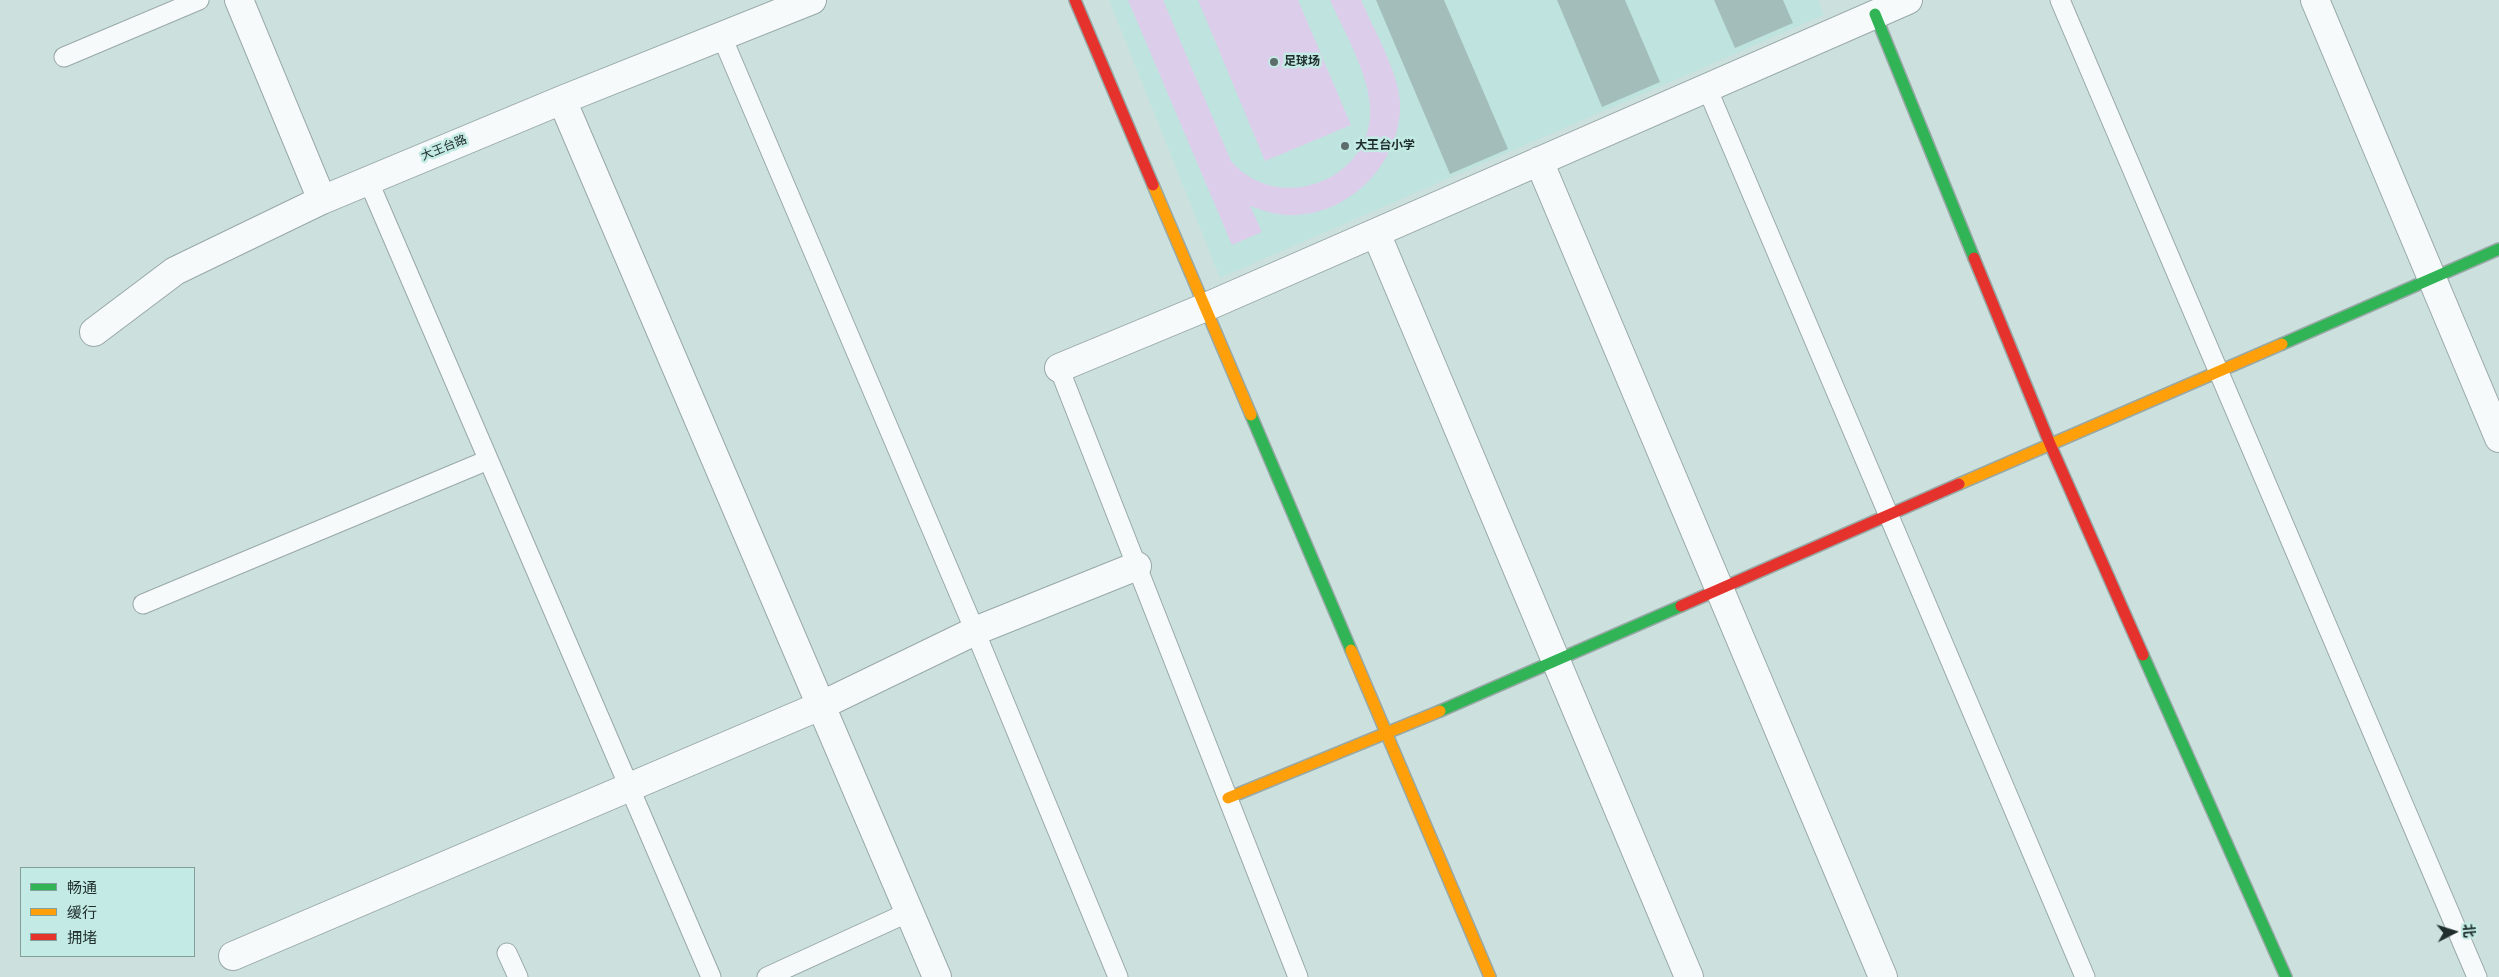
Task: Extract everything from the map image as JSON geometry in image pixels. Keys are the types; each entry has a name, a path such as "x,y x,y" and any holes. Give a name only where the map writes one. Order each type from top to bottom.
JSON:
{"street":[{"path":"239,0 322,200"},
{"name":"大王台路","path":"94,332 175,271 322,200 562,100 812,0"},
{"path":"1075,0 1490,977"},
{"path":"1059,368 1206,307 1908,0"},
{"path":"2315,0 2499,438"},
{"path":"1875,14 2050,444 2286,977"},
{"path":"562,100 937,977"},
{"path":"1539,162 1883,977"},
{"path":"1376,233 1689,977"},
{"path":"1228,798 1388,734 2499,248"},
{"path":"233,956 820,706 975,632 1138,566"}],"lane":[{"path":"64,57 199,0"},
{"path":"2060,0 2477,977"},
{"path":"722,37 975,632 1118,977"},
{"path":"1708,88 2085,977"},
{"path":"368,180 711,977"},
{"path":"1059,368 1298,977"},
{"path":"143,604 488,460"},
{"path":"767,977 909,912"},
{"path":"507,953 518,977"}],"shaded area":[{"name":"大王台小学","path":"1109,0 1818,0 1824,15 1220,278"},
{"path":"1128,0 1163,0 1231,161 1249,177 1270,185 1292,188 1314,184 1334,175 1351,161 1364,141 1370,118 1367,88 1357,58 1330,0 1361,0 1385,51 1399,91 1398,124 1392,144 1383,163 1370,180 1354,194 1335,205 1315,212 1283,215 1250,206 1262,232 1232,245"},
{"name":"足球场","path":"1198,0 1298,0 1351,125 1265,161"}],"building":[{"path":"1376,0 1444,0 1508,149 1450,174"},
{"path":"1557,0 1625,0 1660,82 1602,107"},
{"path":"1714,0 1783,0 1793,23 1735,48"}],"traffic: fast":[{"path":"1875,14 1974,258"},
{"path":"2282,344 2499,249"},
{"path":"1251,415 1351,650"},
{"path":"1440,711 1681,606"},
{"path":"2143,655 2286,977"}],"traffic: slow":[{"path":"1153,185 1251,415"},
{"path":"1959,484 2282,344"},
{"path":"1351,650 1490,977"},
{"path":"1228,798 1440,711"}],"traffic: jam":[{"path":"1075,0 1153,185"},
{"path":"1974,258 2050,444 2143,655"},
{"path":"1681,606 1959,484"}],"place":[{"name":"足球场","path":"1274,62"},
{"name":"大王台小学","path":"1345,146"}]}
